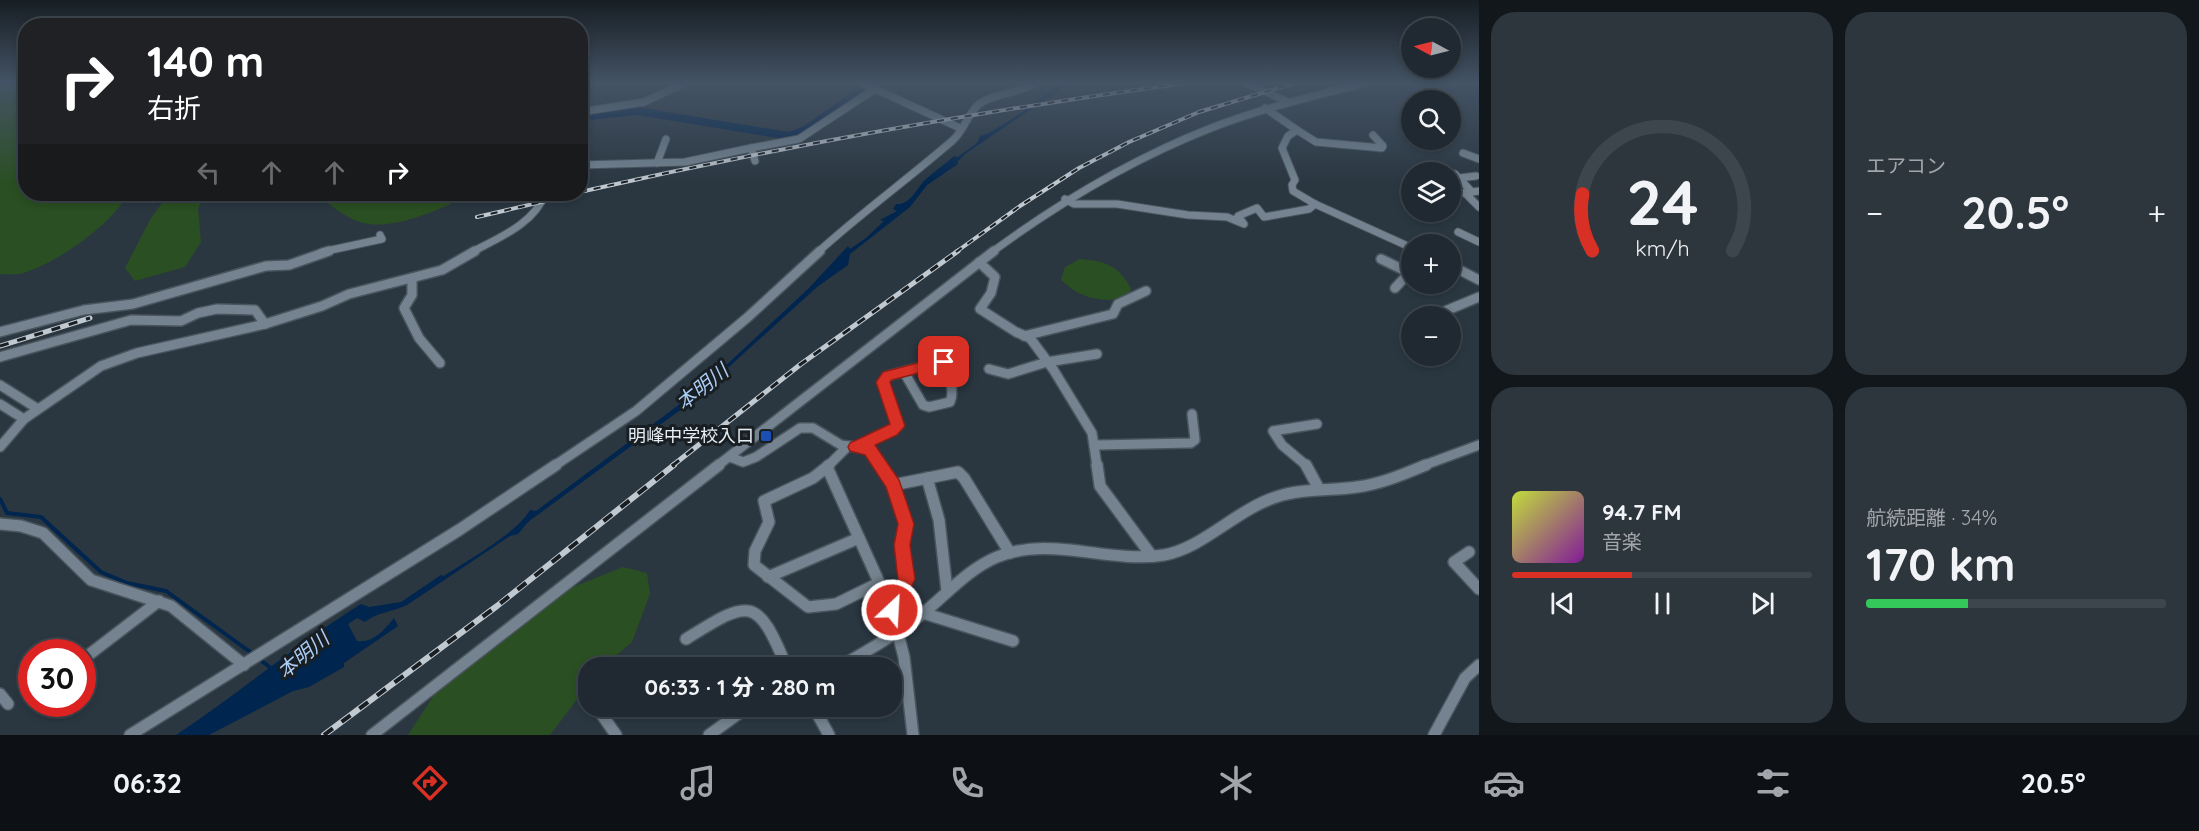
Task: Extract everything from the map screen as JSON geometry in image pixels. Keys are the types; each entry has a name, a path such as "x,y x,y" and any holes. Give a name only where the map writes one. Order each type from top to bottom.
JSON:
{"street":[{"path":"588,165 685,162 799,139 832,116"},
{"path":"935,116 960,128"},
{"path":"130,735 459,530 636,411 748,317 857,217 955,139 969,116"},
{"path":"372,735 1023,227 1065,200 1150,153 1241,116"},
{"path":"1277,116 1314,144 1382,148 1383,146 1373,135"},
{"path":"1298,130 1288,136 1283,146 1294,180 1293,191 1315,204 1401,243"},
{"path":"1344,138 1350,146"},
{"path":"657,163 666,139"},
{"path":"1283,146 1292,147"},
{"path":"1283,146 1290,158"},
{"path":"751,148 755,160"},
{"path":"1463,153 1479,159"},
{"path":"1476,176 1457,176 1472,192 1479,207"},
{"path":"1065,200 1074,204 1117,204 1180,214 1227,217 1245,224 1238,216 1257,208 1264,217 1309,209 1315,204"},
{"path":"0,447 24,419 101,366 166,345 265,324 322,306 349,294 442,270 523,223 542,201"},
{"path":"1458,232 1479,242"},
{"path":"1,333 84,310 133,304 266,266 289,265 315,254 382,239 380,235"},
{"path":"1381,259 1401,269"},
{"path":"979,262 995,277 991,293 980,309 1030,338 1047,362 1092,433 1097,445 1096,475 1100,486 1151,555"},
{"path":"1461,272 1479,280"},
{"path":"412,279 412,295 404,308 423,346 440,363"},
{"path":"1395,288 1401,282"},
{"path":"1024,336 1113,314 1118,304 1146,291"},
{"path":"1457,306 1479,297"},
{"path":"0,357 131,320 181,321 217,309 255,310 265,324"},
{"path":"989,369 1008,374 1047,362 1097,354"},
{"path":"879,583 832,606 818,609 808,608 754,565 755,551 770,522 764,501 813,478 852,446 892,431 898,426 883,382 887,376 944,362 948,369 952,397 950,402 929,407 923,405 904,372"},
{"path":"0,385 38,409"},
{"path":"0,404 24,419"},
{"path":"1097,445 1191,443 1195,440 1192,414"},
{"path":"1317,424 1273,431 1288,452 1304,462 1319,489"},
{"path":"730,457 743,462 756,458 800,428 813,428 841,445 870,449 893,485 906,524 902,545 906,579 892,610"},
{"path":"858,657 899,631 980,566 1010,553 1050,547 1137,557 1186,548 1238,514 1277,496 1293,491 1368,485 1414,471 1454,452 1479,445"},
{"path":"827,467 892,610 899,631 906,665 914,735"},
{"path":"893,485 958,472 964,478 1010,553"},
{"path":"927,478 942,525 947,591"},
{"path":"0,524 21,525 43,532 91,580 171,606 246,663"},
{"path":"768,577 859,537"},
{"path":"1469,552 1455,562 1479,589"},
{"path":"96,649 159,601"},
{"path":"686,639 732,611 752,610 762,618 782,657"},
{"path":"923,613 1013,641"},
{"path":"1434,735 1465,678 1479,664"},
{"path":"604,717 616,735"},
{"path":"709,735 734,717"},
{"path":"819,717 829,735"}],"green space":[{"path":"0,116 18,116 18,201 123,201 96,230 64,254 32,270 17,274 0,274"},
{"path":"164,201 202,201 198,208 201,242 185,267 135,281 125,268 151,218"},
{"path":"326,201 457,201 418,217 380,225 362,223"},
{"path":"1080,259 1097,261 1116,269 1131,288 1128,299 1092,298 1069,287 1061,280 1065,267"},
{"path":"623,567 647,573 650,594 632,642 615,657 578,657 578,698 550,735 408,735 439,687 558,593"}],"water":[{"name":"本明川","path":"1015,116 1021,116 965,154 958,164 927,185 910,207 850,254 848,265 817,287 687,405 528,522 518,534 510,536 407,605 375,616 365,622 357,618 348,624 357,641 374,638 394,618 398,626 344,663 344,667 309,687 293,691 209,735 176,735 314,635 361,604 369,607 401,602 503,537 524,519 530,510 536,511 676,407 722,369 809,288 848,246 850,249 866,238 884,221 880,220 897,211 893,209 896,204 909,200 924,181 954,156 958,157 977,143 980,136"}],"waterway":[{"path":"669,116 790,136 808,129 826,116"},
{"path":"0,499 7,513 41,517 101,572 127,583 166,591 253,654"},
{"name":"本明川","path":"258,658 272,669"}],"railway":[{"path":"588,190 732,159 969,116"},
{"path":"956,252 1020,206 1079,168 1129,142 1189,116"},
{"path":"477,217 546,201"},
{"path":"672,466 801,364 958,251"},
{"path":"0,346 90,318"},
{"path":"324,735 497,606 674,465"}],"place":[{"name":"明峰中学校入口","path":"766,436"}],"route":[{"path":"892,610 906,579 902,545 906,524 893,485 882,466 870,449 856,447 898,426 883,382 887,376 944,362"}]}
